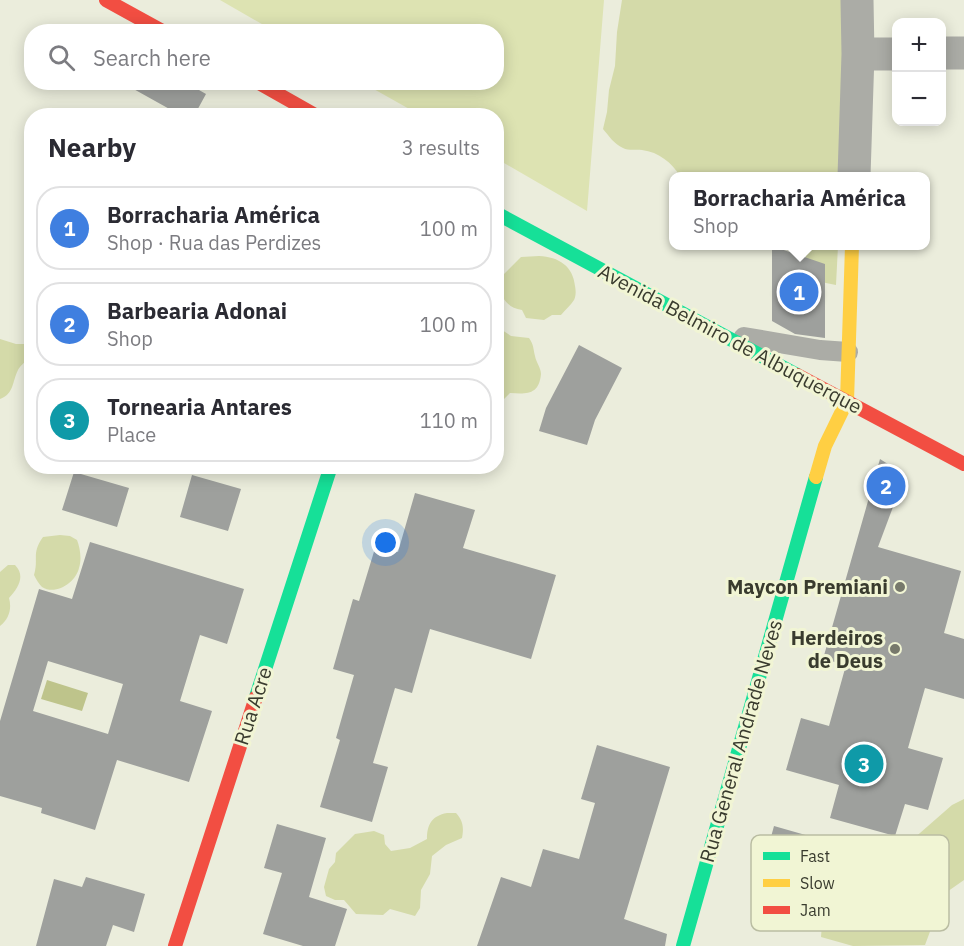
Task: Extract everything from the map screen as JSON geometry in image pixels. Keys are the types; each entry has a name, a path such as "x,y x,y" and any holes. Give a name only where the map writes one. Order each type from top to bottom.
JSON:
{"street":[{"path":"106,0 150,24"},
{"path":"854,172 858,0"},
{"path":"946,53 964,53"},
{"path":"858,54 892,54"},
{"path":"271,90 303,108"},
{"name":"Avenida Belmiro de Albuquerque","path":"504,217 964,464"},
{"path":"847,401 852,250"},
{"name":"Rua General Andrade Neves","path":"683,946 825,446 847,401"},
{"name":"Rua Acre","path":"175,946 328,474"}],"lane":[{"path":"718,332 820,350 848,352"}],"shaded area":[{"path":"220,0 604,0 587,211 504,163 504,108 408,108 375,90 504,90 504,24 262,24"},
{"path":"622,0 852,0 843,172 677,172 669,163 648,151 625,149 612,140 603,129 615,66"},
{"path":"805,250 838,250 836,285 821,282 806,258"},
{"path":"521,257 553,258 568,268 574,279 576,290 574,300 561,315 552,315 544,320 526,318 522,310 506,302 504,274"},
{"path":"504,331 511,336 531,340 541,374 535,390 510,393 504,399"},
{"path":"0,339 24,344 24,363 16,374 8,394 0,399"},
{"path":"70,536 77,540 80,565 70,583 59,589 47,589 42,587 34,575 36,552 43,537"},
{"path":"8,565 15,565 18,569 20,582 9,598 8,617 0,626 0,572"},
{"path":"47,680 88,693 82,711 41,699"},
{"path":"964,799 964,880 949,890 949,835 918,835 952,805"},
{"path":"447,813 456,813 462,822 462,838 446,845 432,856 430,874 421,890 420,908 415,916 390,909 383,915 356,914 344,900 335,900 326,896 324,887 329,869 335,862 336,853 355,834 374,831 384,835 385,844 391,851 410,848 427,839 431,822"},
{"path":"821,931 930,931 925,945 853,946 821,937"}],"building":[{"path":"135,90 199,90 206,94 198,108 168,108"},
{"path":"772,250 784,250 825,264 825,338 795,334 772,321"},
{"path":"579,345 622,368 595,420 587,445 539,431 546,408"},
{"path":"880,459 905,475 878,547 961,571 944,633 964,639 964,699 925,688 908,748 943,758 928,810 905,804 895,835 830,818 839,785 786,770 801,718 829,726 846,665 823,659"},
{"path":"73,474 81,474 129,488 117,527 62,510"},
{"path":"192,475 241,489 228,531 180,517"},
{"path":"415,493 475,510 463,548 556,575 531,659 430,629 412,693 395,688 373,763 388,767 372,822 320,807 340,740 336,738 354,675 333,669 353,599 359,601 376,545 398,552"},
{"path":"90,542 244,589 227,644 200,635 180,701 212,711 189,782 117,760 95,830 41,813 42,808 0,796 0,721 39,589 72,599","holes":["48,661 123,684 108,734 33,711"]},
{"path":"597,745 670,767 624,919 667,934 665,946 477,946 501,877 531,887 543,849 579,859 595,803 581,799"},
{"path":"277,824 326,838 309,897 347,909 335,946 303,946 263,934 282,873 264,868"},
{"path":"774,826 806,835 772,835"},
{"path":"86,877 145,894 134,932 113,925 106,946 36,946 54,879 82,887"}],"traffic: fast":[{"path":"504,217 797,375"},
{"path":"256,697 328,474"},
{"path":"683,946 816,477"}],"traffic: slow":[{"path":"816,477 825,446 847,401 852,250"}],"traffic: jam":[{"path":"106,0 150,24"},
{"path":"271,90 303,108"},
{"path":"797,375 964,464"},
{"path":"175,946 256,697"}],"place":[{"name":"Borracharia América","path":"799,292"},
{"name":"Barbearia Adonai","path":"886,486"},
{"name":"Maycon Premiani","path":"900,587"},
{"name":"Herdeiros de Deus","path":"895,649"},
{"name":"Tornearia Antares","path":"864,764"}]}
